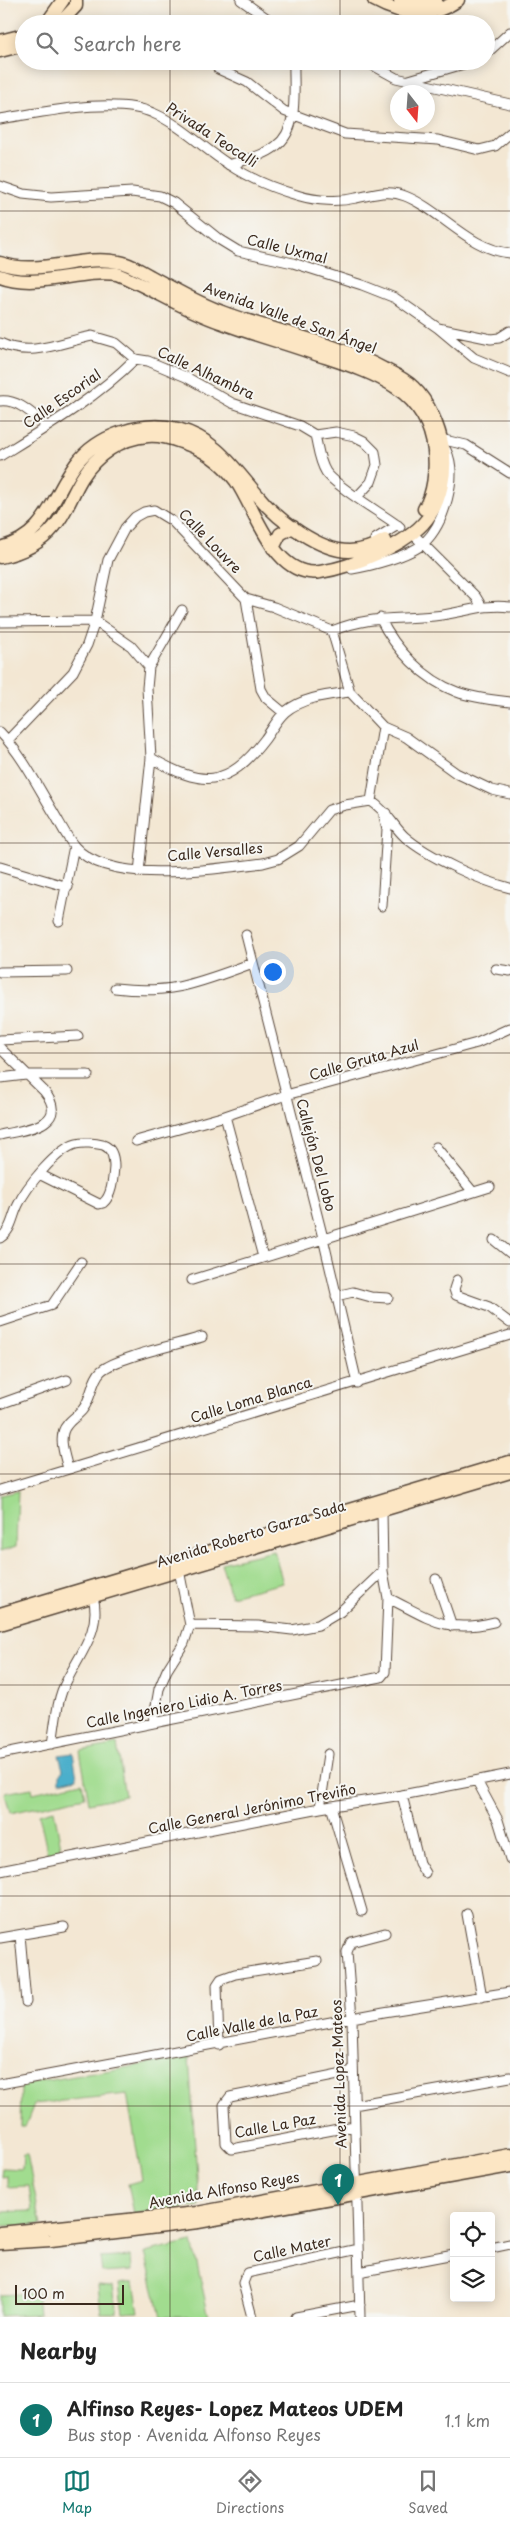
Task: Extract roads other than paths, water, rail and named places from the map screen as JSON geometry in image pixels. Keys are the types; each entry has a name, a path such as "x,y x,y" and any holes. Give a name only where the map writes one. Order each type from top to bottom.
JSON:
{"street":[{"path":"57,15 63,0"},
{"path":"241,0 262,15"},
{"path":"374,0 392,8 415,14 438,11 458,0"},
{"path":"400,0 419,4 436,0"},
{"path":"62,15 78,2"},
{"path":"495,46 510,32"},
{"path":"0,41 15,37"},
{"path":"0,51 15,47"},
{"path":"220,70 247,82 284,111 345,134 438,140 480,150 495,146 510,133"},
{"path":"229,165 277,146 290,128 294,70"},
{"path":"381,70 396,78 510,104"},
{"path":"409,80 443,70"},
{"name":"Privada Teocalli","path":"0,119 94,107 144,110 172,123 229,165 269,186 302,197 338,201 388,192 406,196 477,241 501,252 510,252"},
{"name":"Calle Uxmal","path":"0,186 23,194 51,197 132,192 160,196 174,203 230,247 246,254 331,274 395,298 438,328 491,339 499,338 510,331"},
{"name":"Avenida Valle de San Ángel","path":"0,263 32,269 89,262 117,262 130,265 218,310 310,345 392,383 405,394 424,417 433,445 435,460 434,481 426,507 406,528 381,543 348,551 323,544 293,527 261,500 239,470 218,449 178,429 152,427 116,435 84,455 76,463 41,524 15,542 0,548"},
{"name":"Avenida Valle de San Ángel","path":"0,276 31,281 102,272 118,274 219,322 365,359 413,387 430,410 441,441 444,470 439,498 428,518 418,529 398,543 356,562 319,572 307,572 282,559 273,548 240,487 217,460 190,444 162,436 148,436 122,442 100,456 82,478 66,511 52,529 31,546 0,557"},
{"path":"438,328 474,358 510,373"},
{"name":"Calle Alhambra","path":"0,343 17,348 46,348 92,336 116,344 135,358 148,361 186,377 232,403 300,426 315,435"},
{"name":"Calle Escorial","path":"0,456 111,382 135,358"},
{"path":"0,401 10,400 18,403 47,426"},
{"path":"323,544 362,544 376,539 399,526 338,485 327,473 318,452 315,435 328,432 354,436 364,441 375,452 376,473 371,482 357,496"},
{"path":"441,441 466,445 510,473"},
{"path":"319,572 354,569 379,563 420,541 441,515 451,477 449,457 441,441"},
{"name":"Calle Louvre","path":"8,740 73,672 87,645 95,621 108,560 125,528 135,517 144,512 154,510 172,521 246,599"},
{"path":"273,548 280,534 293,527"},
{"path":"420,541 476,597 482,607"},
{"path":"284,712 266,698 261,689 246,599 274,607 332,631 358,622 380,618 433,616 482,607 510,607"},
{"path":"139,872 151,758 147,688 149,667 182,610"},
{"path":"380,618 403,653 445,687 458,692 510,702"},
{"path":"0,622 95,621 131,646 149,667"},
{"path":"332,631 350,692 383,727 406,737 456,773 492,790 510,794"},
{"path":"151,758 189,778 218,778 231,772 250,757 284,712 309,699 350,692"},
{"path":"383,727 371,801 386,813 405,837 444,861 510,888"},
{"name":"Calle Versalles","path":"0,732 8,740 74,846 91,859 107,866 139,872 238,866 278,859 299,846 329,810 345,805 371,801"},
{"path":"382,906 387,830 384,816 386,813"},
{"path":"59,921 68,887 74,846"},
{"path":"0,867 68,887"},
{"name":"Callejón Del Lobo","path":"246,935 324,1238 357,1383"},
{"path":"115,988 146,991 178,988 253,963"},
{"path":"496,969 510,971"},
{"path":"0,972 67,971"},
{"name":"Calle Gruta Azul","path":"136,1141 225,1116 286,1095 477,1043 510,1028"},
{"path":"0,1040 78,1036"},
{"path":"0,1048 48,1098 51,1109 49,1119 40,1127 0,1135"},
{"path":"0,1078 26,1074 88,1075"},
{"path":"225,1116 263,1257"},
{"path":"0,1238 11,1224 24,1193 39,1174 70,1147 77,1144 105,1146 110,1150 113,1159 112,1189 103,1203 99,1204 39,1174"},
{"path":"436,1147 473,1192"},
{"path":"192,1280 490,1187"},
{"path":"494,1240 510,1253"},
{"path":"0,1322 52,1305 71,1273 81,1262"},
{"path":"457,1280 454,1289 456,1295 489,1307 510,1323"},
{"path":"336,1296 353,1292 371,1297 388,1298"},
{"name":"Calle Loma Blanca","path":"0,1490 510,1335"},
{"path":"68,1469 62,1443 63,1432 67,1424 84,1409 96,1377 102,1371 119,1362 202,1337"},
{"path":"0,1404 67,1380"},
{"name":"Avenida Roberto Garza Sada","path":"0,1624 93,1597 178,1565 510,1462"},
{"path":"449,1480 457,1482 482,1476 491,1477 497,1471 510,1468"},
{"name":"Avenida Roberto Garza Sada","path":"0,1614 382,1510 510,1472"},
{"path":"382,1510 383,1571 388,1598 436,1623 452,1626 479,1626 494,1622"},
{"path":"153,1723 159,1689 167,1670 184,1643 190,1625 178,1565"},
{"path":"190,1625 258,1626 292,1630 318,1625 340,1612 383,1571"},
{"path":"436,1579 452,1626"},
{"path":"52,1744 61,1693 86,1647 92,1630 95,1610 93,1597"},
{"name":"Calle Ingeniero Lidio A. Torres","path":"0,1754 374,1680 385,1672 388,1598"},
{"path":"320,1808 328,1754"},
{"name":"Calle General Jerónimo Treviño","path":"0,1871 320,1808 402,1795 510,1774"},
{"path":"477,1781 498,1820 510,1859"},
{"path":"402,1795 419,1863 425,1873"},
{"path":"331,1806 362,1911"},
{"path":"467,1914 482,1998"},
{"path":"0,1938 64,1927"},
{"name":"Avenida Lopez Mateos","path":"360,2317 352,2018 347,1946 350,1942 357,1939 385,1933"},
{"path":"20,1934 26,2002"},
{"path":"219,2044 217,1985 221,1979 235,1974 317,1962"},
{"name":"Calle Valle de la Paz","path":"0,2084 352,2018 510,1992"},
{"name":"Calle La Paz","path":"353,2072 230,2097 224,2105 226,2143 232,2149 354,2126"},
{"path":"354,2105 510,2077"},
{"name":"Avenida Alfonso Reyes","path":"0,2243 88,2236 198,2222 510,2155"},
{"name":"Avenida Alfonso Reyes","path":"0,2233 197,2213 510,2166"},
{"path":"495,2247 510,2244"},
{"name":"Calle Mater","path":"252,2317 243,2283 247,2273 358,2249"},
{"path":"359,2272 450,2255"},
{"path":"296,2317 360,2305"}],"water":[{"path":"73,1753 77,1778 60,1782 60,1774 63,1770 59,1755"}],"place":[{"name":"Alfinso Reyes- Lopez Mateos UDEM","path":"338,2205"}]}
